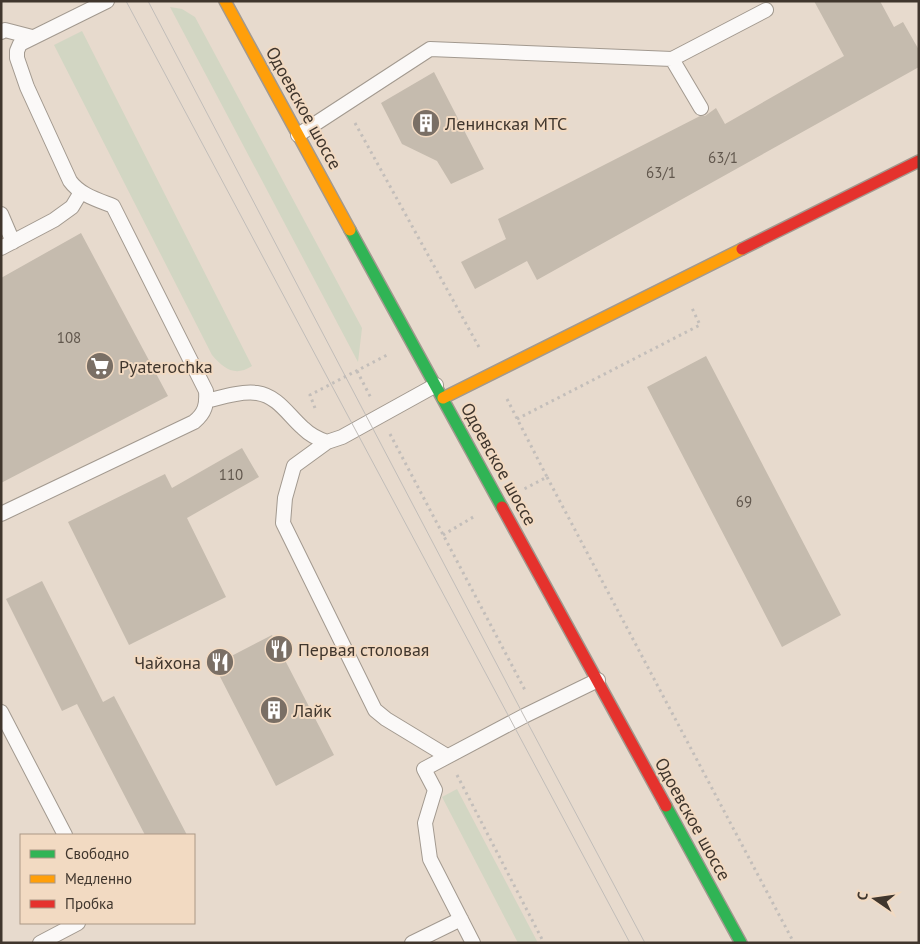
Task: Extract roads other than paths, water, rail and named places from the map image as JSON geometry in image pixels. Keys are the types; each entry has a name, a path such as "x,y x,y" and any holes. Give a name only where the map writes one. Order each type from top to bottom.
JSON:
{"main road":[{"name":"Одоевское шоссе","path":"226,1 741,943"},
{"path":"443,398 919,161"}],"lane":[{"path":"1,514 194,422 205,409 206,391 113,206 81,192 70,181 27,87 17,58 20,44 107,1"},
{"path":"298,135 430,49 672,59 766,10"},
{"path":"1,32 5,30 32,37"},
{"path":"672,59 701,108"},
{"path":"1,214 7,245 54,220 72,207 81,192"},
{"path":"436,385 342,437 327,442 294,466 285,498 283,523 375,710 386,719 447,756"},
{"path":"206,401 240,394 258,393 272,398 303,429 316,438 327,442"},
{"path":"473,943 430,859 425,823 435,790 424,769 536,710 598,680"},
{"path":"1,712 64,834"},
{"path":"412,943 461,919"},
{"path":"40,943 76,924"}],"tram line":[{"path":"126,1 630,943"},
{"path":"148,1 645,943"}],"place":[{"name":"Ленинская МТС","path":"426,123"},
{"name":"Pyaterochka","path":"100,366"},
{"name":"Первая столовая","path":"279,649"},
{"name":"Чайхона","path":"220,662"},
{"name":"Лайк","path":"274,710"}]}
